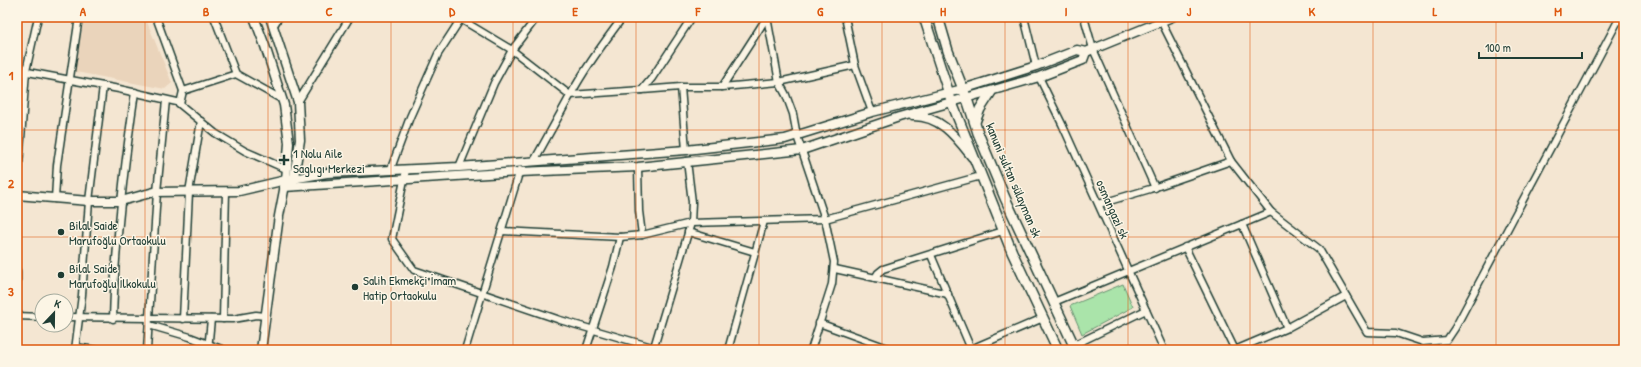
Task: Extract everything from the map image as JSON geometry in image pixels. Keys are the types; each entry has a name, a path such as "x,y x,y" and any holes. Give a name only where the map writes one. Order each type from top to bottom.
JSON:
{"main road":[{"path":"924,17 948,93 1003,231 1058,350"},
{"name":"kanuni sultan sülayman sk","path":"938,17 948,51 1005,198 1075,348"},
{"path":"975,122 980,109 991,92"}],"street":[{"path":"38,17 26,71 17,194 55,199 89,201 121,201 157,192 239,191 289,183 327,173 459,167 686,150 786,139 872,112 963,89 1036,66 1077,50 1090,51"},
{"path":"55,199 57,165 79,17"},
{"path":"156,17 183,91 180,104"},
{"path":"214,17 236,74 283,100"},
{"path":"254,17 283,100 289,143 286,169 289,183"},
{"path":"261,350 279,216 300,140 298,102 274,25 270,17"},
{"path":"274,25 279,17"},
{"path":"298,102 350,17"},
{"path":"459,167 494,83 512,50 537,17"},
{"path":"534,161 558,120 570,95 599,48 623,17"},
{"path":"642,90 652,78 692,17"},
{"path":"767,17 779,82 786,94 793,114 797,136 825,219 835,269 832,284 811,350"},
{"path":"722,87 767,17"},
{"path":"845,17 855,65 872,112"},
{"path":"1024,17 1036,66"},
{"path":"1084,17 1090,51 1155,188"},
{"path":"289,183 404,179 638,167 802,150 899,117 967,99 1039,77 1083,60 1090,51 1160,20 1172,17"},
{"path":"1160,20 1231,161 1271,212 1319,249 1367,332 1396,333 1423,342 1447,340 1455,328 1620,17"},
{"path":"390,171 410,117 438,54 460,18 512,50 570,95 681,87 722,87 779,82 855,65"},
{"path":"17,70 135,92 180,104 215,132 245,151 286,169"},
{"path":"183,91 236,74"},
{"name":"osmangazi sk","path":"1039,77 1099,204 1164,350"},
{"path":"96,350 75,348 102,86"},
{"path":"681,87 686,150"},
{"path":"113,318 125,155 135,92"},
{"path":"147,350 157,192 166,100"},
{"path":"899,117 921,116 940,123 953,133 975,160"},
{"path":"183,319 189,192 201,121"},
{"path":"654,347 691,223 692,202 687,161"},
{"path":"1099,204 1155,188 1231,161"},
{"path":"465,350 522,162"},
{"path":"638,167 639,211 642,235"},
{"path":"406,170 392,239 414,270 592,329 662,350"},
{"path":"502,231 620,237 642,235 691,223 825,219 981,176"},
{"path":"223,319 226,192"},
{"path":"1054,302 1271,212"},
{"path":"728,350 764,221"},
{"path":"1242,224 1287,328"},
{"path":"875,278 883,269 1003,231"},
{"path":"688,232 755,252"},
{"path":"586,350 613,267 620,237"},
{"path":"1185,247 1235,350 1287,328 1346,296"},
{"path":"931,255 971,350 979,348 1043,318"},
{"path":"835,269 948,294"},
{"path":"17,271 17,317 34,317"},
{"path":"1075,348 1146,310"},
{"path":"74,318 113,318 149,322 183,319 223,319 256,315 265,316"},
{"path":"208,347 211,319"},
{"path":"149,322 190,337 208,347 224,350"},
{"path":"819,323 893,350"}],"shaded area":[{"path":"84,17 145,17 172,83 165,89 76,72 75,70"}],"green space":[{"path":"1123,284 1133,307 1082,334 1070,306"}],"place":[{"name":"1 Nolu Aile Saglıgı Merkezi","path":"284,160"},
{"name":"Bilal Saide Marufoğlu Ortaokulu","path":"61,232"},
{"name":"Bilal Saide Marufoğlu İlkokulu","path":"61,275"},
{"name":"Salih Ekmekçi İmam Hatip Ortaokulu","path":"355,287"}]}
